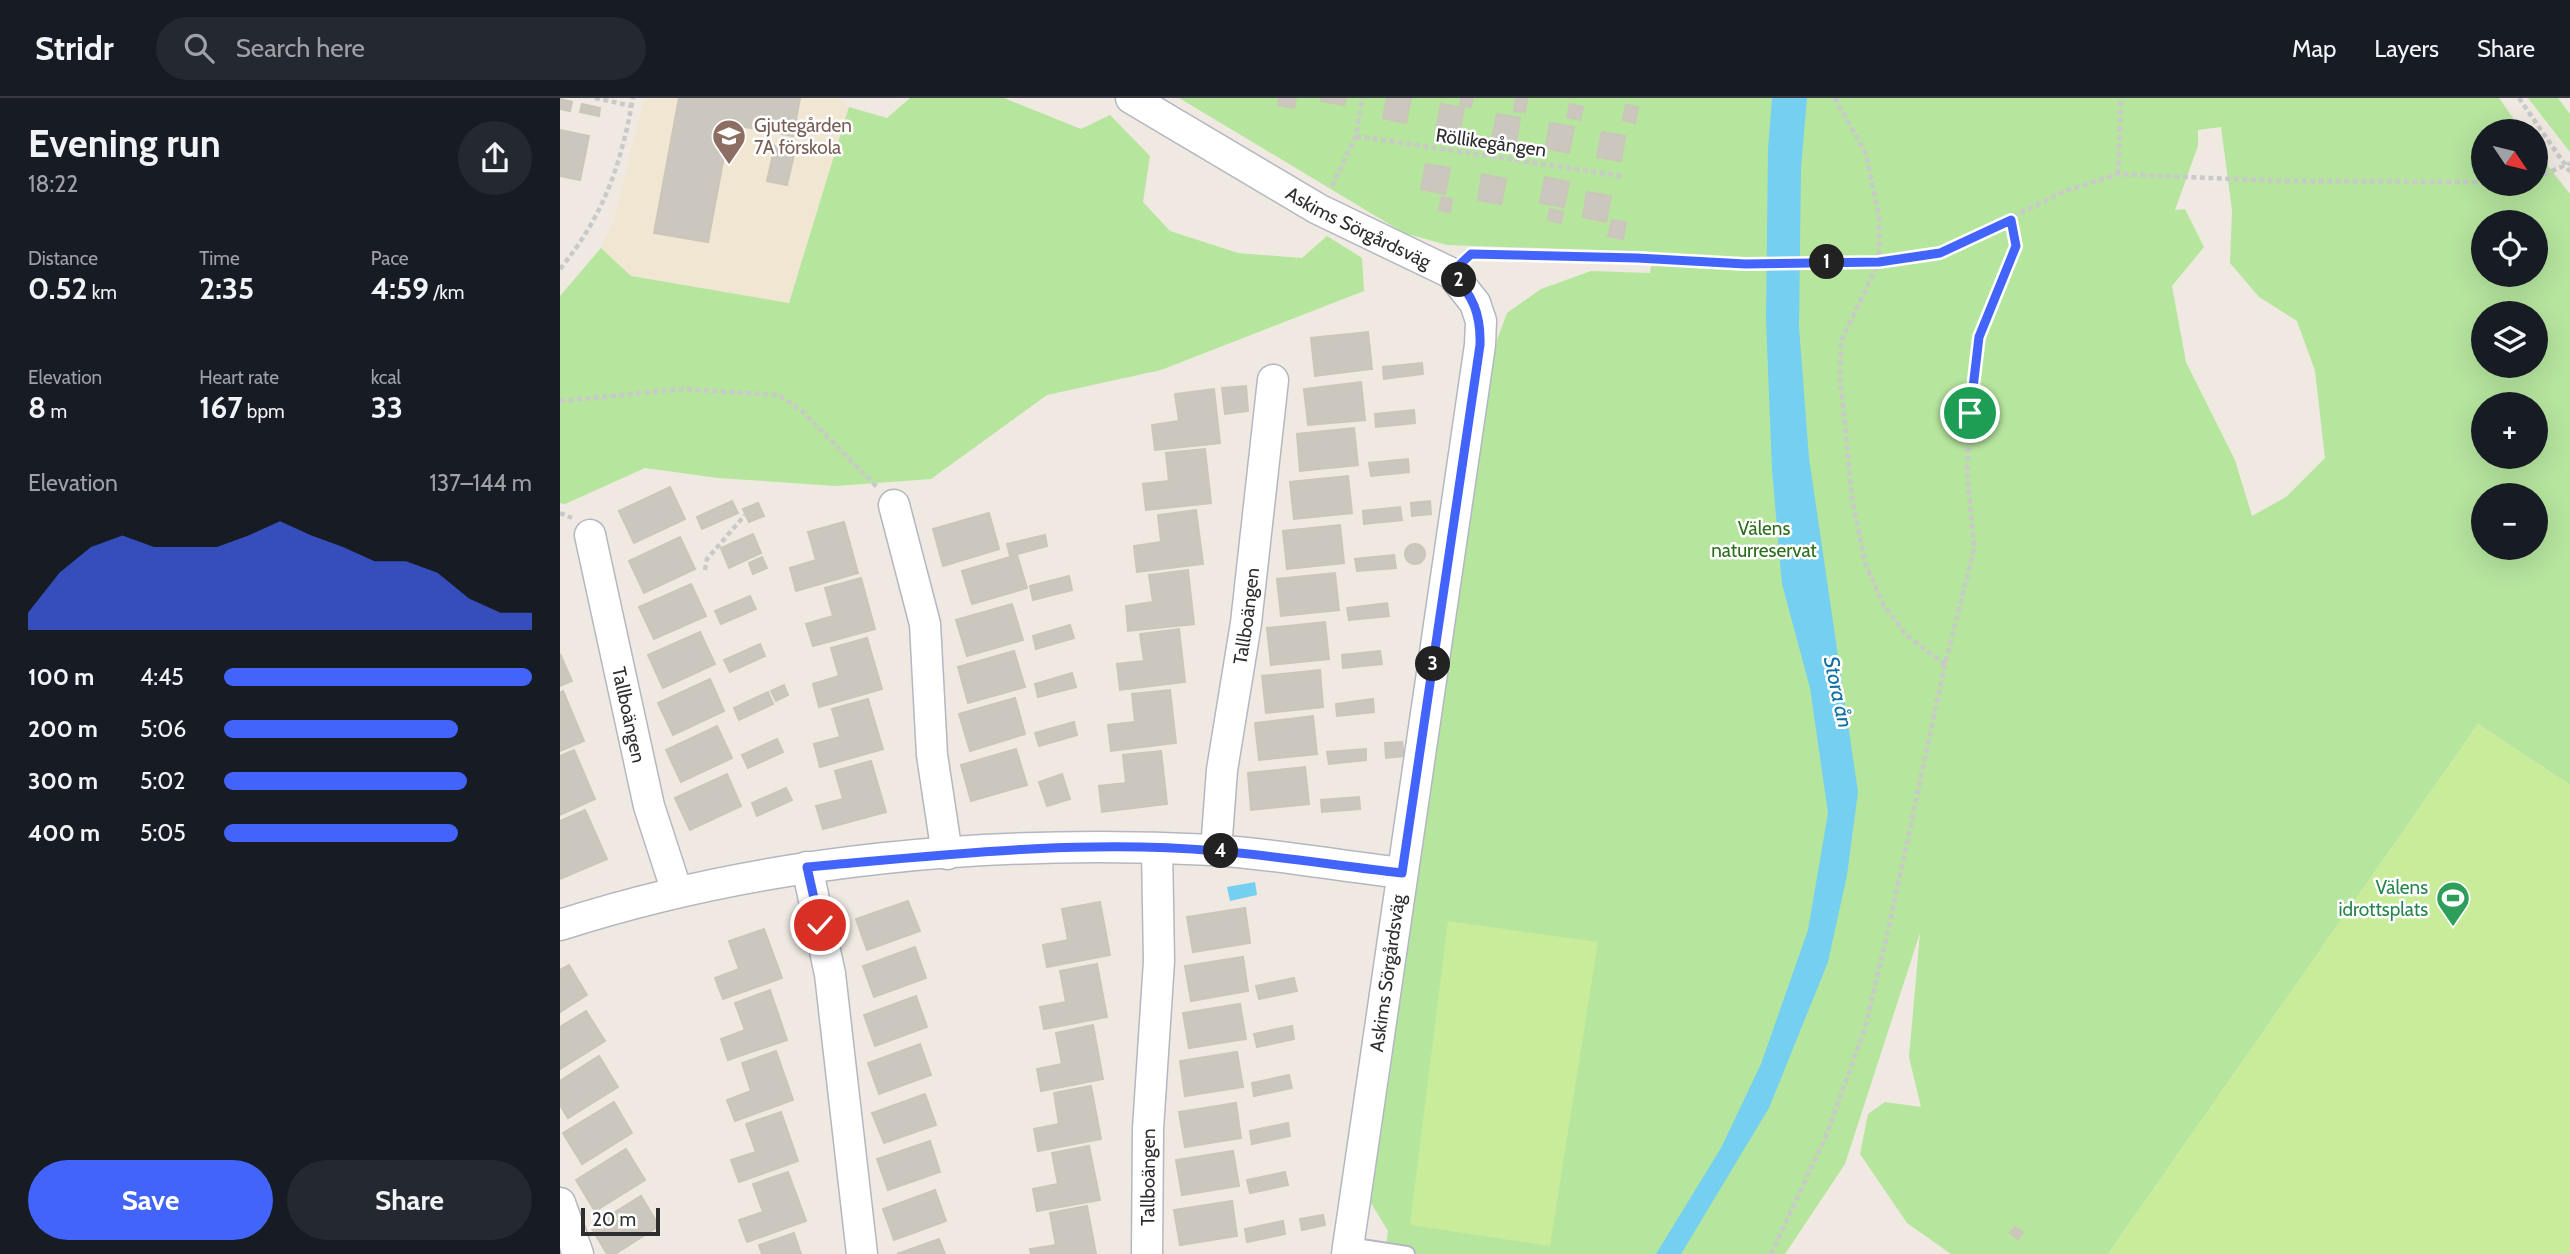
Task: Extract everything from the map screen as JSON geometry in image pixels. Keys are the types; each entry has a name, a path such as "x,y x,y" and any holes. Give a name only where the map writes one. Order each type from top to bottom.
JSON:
{"street":[{"name":"Askims Sörgårdsväg","path":"1131,98 1318,209 1451,273 1475,303 1480,321 1480,345 1347,1249"},
{"name":"Tallboängen","path":"1216,850 1222,770 1247,612 1273,380"},
{"path":"894,505 925,624 932,751 947,854"},
{"name":"Tallboängen","path":"590,535 649,806 677,892"},
{"path":"560,925 677,892 807,867 947,854 1059,848 1216,850 1402,873"},
{"name":"Tallboängen","path":"1147,1254 1148,1129 1159,961 1157,849"},
{"path":"807,867 830,974 862,1254"},
{"path":"560,1203 578,1254"}],"lane":[{"path":"1347,1249 1408,1254"}],"path":[{"path":"595,98 632,106"},
{"path":"561,265 590,228 613,184 633,98"},
{"path":"1318,209 1356,136 1362,98"},
{"path":"1835,98 1866,154 1879,216 1879,262 1840,341 1840,376 1852,498 1865,563 1883,604 1908,636 1945,664"},
{"path":"2118,174 2122,98"},
{"path":"2519,98 2568,165 2570,172"},
{"name":"Röllikegången","path":"1356,136 1622,176"},
{"path":"2548,173 2568,165"},
{"path":"1451,273 1471,254 1745,264 1879,262 1940,253 2065,191 2118,174 2280,181 2471,182"},
{"path":"1771,1254 1826,1136 1864,1031 1945,664 1974,549 1967,470 1970,413 1979,337 2016,246 2011,220"},
{"path":"560,401 683,389 778,395 801,410 894,505"},
{"path":"705,570 707,559 746,515"}],"shaded area":[{"name":"Gjutegården 7A förskola","path":"644,98 838,98 849,107 789,303 631,276 601,248 613,224"}],"green space":[{"path":"910,98 1004,98 1081,129 1110,115 1150,156 1143,202 1170,231 1238,253 1302,258 1327,236 1362,258 1364,291 1161,370 1047,395 931,479 836,486 718,478 645,468 565,504 560,503 560,296 601,248 631,276 789,303 849,107 887,118"},
{"name":"Välens naturreservat","path":"1179,98 2499,98 2514,119 2471,119 2471,196 2548,196 2548,166 2570,194 2570,785 2478,724 2108,1254 1951,1254 1907,1223 1860,1154 1868,1114 1885,1102 1921,1107 1909,1057 1920,933 1845,1164 1785,1254 1385,1254 1388,1231 1368,1198 1497,340 1507,313 1541,289 1591,271 1650,273 1653,252 1447,245 1404,233","holes":["2221,127 2232,210 2230,263 2259,297 2297,321 2315,371 2325,458 2286,497 2252,516 2235,460 2186,362 2172,286 2204,247 2185,209 2175,210 2198,146 2198,130"]},
{"path":"2528,98 2558,98 2570,114 2570,152 2548,124 2548,119 2544,119"},
{"name":"Välens idrottsplats","path":"2478,724 2570,785 2570,1254 2108,1254"},
{"path":"1448,921 1598,942 1550,1246 1410,1225"}],"water":[{"name":"Stora ån","path":"1772,98 1807,98 1801,168 1799,327 1809,458 1858,792 1847,875 1828,962 1769,1108 1681,1254 1656,1254 1721,1148 1761,1064 1808,930 1828,813 1810,688 1782,584 1772,470 1766,320 1768,149"},
{"path":"1255,882 1257,895 1230,901 1227,887"}],"building":[{"path":"679,98 800,98 793,136 730,124 708,242 654,233"},
{"path":"1279,98 1296,98 1294,108 1278,105"},
{"path":"1321,98 1346,98 1344,105 1321,101"},
{"path":"1387,98 1411,98 1406,123 1383,118"},
{"path":"1461,98 1473,98 1471,107 1460,105"},
{"path":"1516,98 1527,98 1525,112 1514,111"},
{"path":"560,99 572,102 570,111 560,109"},
{"path":"582,104 600,108 599,116 580,112"},
{"path":"1441,104 1464,108 1459,133 1436,129"},
{"path":"1570,104 1583,107 1580,120 1567,117"},
{"path":"1626,105 1638,107 1635,123 1623,120"},
{"path":"1497,114 1520,118 1516,144 1492,139"},
{"path":"1550,123 1574,127 1569,153 1546,148"},
{"path":"560,130 589,136 580,180 560,176"},
{"path":"1602,132 1625,136 1621,161 1597,157"},
{"path":"775,146 795,150 787,185 767,181"},
{"path":"1426,164 1450,168 1445,194 1421,189"},
{"path":"1482,174 1506,179 1501,204 1478,200"},
{"path":"1545,177 1569,182 1564,207 1540,203"},
{"path":"1587,192 1611,196 1606,222 1583,217"},
{"path":"1442,197 1452,199 1450,212 1439,210"},
{"path":"1550,209 1563,212 1561,223 1548,220"},
{"path":"1612,220 1626,222 1623,239 1608,236"},
{"path":"1368,332 1372,369 1315,376 1311,338"},
{"path":"1422,363 1423,374 1384,379 1383,367"},
{"path":"1361,382 1365,420 1308,425 1304,389"},
{"path":"1246,386 1248,411 1225,414 1222,388"},
{"path":"1214,389 1220,443 1155,450 1152,425 1179,421 1175,394"},
{"path":"1414,410 1415,423 1376,427 1375,414"},
{"path":"1354,428 1358,465 1300,471 1297,434"},
{"path":"1205,449 1211,503 1146,510 1143,484 1169,481 1166,453"},
{"path":"1408,459 1409,472 1371,476 1369,463"},
{"path":"1348,476 1352,513 1294,519 1290,482"},
{"path":"670,487 685,519 634,543 619,511"},
{"path":"732,501 738,513 702,529 697,517"},
{"path":"1430,501 1431,514 1412,516 1411,503"},
{"path":"758,503 764,516 749,522 743,509"},
{"path":"1400,507 1402,520 1364,524 1363,511"},
{"path":"1196,510 1203,564 1137,572 1134,546 1161,542 1158,515"},
{"path":"989,513 999,549 943,566 933,529"},
{"path":"844,522 858,573 796,591 790,568 816,560 808,532"},
{"path":"1340,525 1344,563 1287,569 1283,531"},
{"path":"753,534 761,553 729,568 721,548"},
{"path":"1045,535 1047,546 1010,556 1007,544"},
{"path":"680,537 695,569 644,593 629,561"},
{"path":"1415,544 1422,547 1425,554 1422,561 1415,564 1408,561 1405,554 1408,547"},
{"path":"1017,555 1027,588 972,604 962,571"},
{"path":"1394,555 1396,568 1357,571 1355,559"},
{"path":"762,557 767,568 753,574 749,563"},
{"path":"1188,570 1194,624 1128,631 1126,606 1153,602 1149,575"},
{"path":"1335,573 1339,610 1281,616 1277,579"},
{"path":"1069,576 1072,590 1033,600 1030,586"},
{"path":"861,578 875,629 813,646 806,624 833,616 825,588"},
{"path":"691,584 706,616 654,639 639,607"},
{"path":"750,596 756,609 721,624 715,611"},
{"path":"1387,603 1389,616 1349,620 1347,608"},
{"path":"1012,604 1023,640 967,656 956,620"},
{"path":"1325,622 1329,659 1271,665 1267,628"},
{"path":"1070,625 1074,638 1036,649 1033,636"},
{"path":"1179,629 1185,682 1120,690 1117,664 1144,661 1140,634"},
{"path":"700,632 715,664 663,688 648,655"},
{"path":"867,638 882,689 819,707 813,684 839,676 831,648"},
{"path":"760,644 765,656 730,672 724,660"},
{"path":"1014,651 1025,687 968,703 958,667"},
{"path":"1380,651 1382,664 1343,668 1342,655"},
{"path":"560,654 572,681 560,686"},
{"path":"1320,670 1323,707 1266,713 1262,676"},
{"path":"1072,673 1076,687 1038,697 1035,684"},
{"path":"710,679 724,711 673,735 658,703"},
{"path":"784,685 788,695 776,701 771,691"},
{"path":"1170,690 1176,743 1111,751 1108,725 1135,722 1132,694"},
{"path":"563,691 584,741 560,751 560,693"},
{"path":"768,692 773,704 739,720 734,708"},
{"path":"1015,698 1025,734 970,751 959,714"},
{"path":"868,699 883,749 820,767 814,744 840,737 832,709"},
{"path":"1373,699 1374,712 1337,716 1336,704"},
{"path":"1313,716 1317,754 1259,760 1255,723"},
{"path":"1074,722 1077,735 1039,746 1035,733"},
{"path":"717,726 732,758 681,782 666,750"},
{"path":"777,739 783,752 748,768 742,755"},
{"path":"1402,742 1404,756 1386,758 1385,743"},
{"path":"1016,749 1027,785 971,801 961,765"},
{"path":"1366,749 1366,760 1329,764 1327,752"},
{"path":"574,750 595,799 560,815 560,756"},
{"path":"1161,751 1167,804 1102,812 1099,786 1126,783 1123,755"},
{"path":"871,761 886,812 823,829 816,806 843,799 835,771"},
{"path":"1305,767 1309,804 1251,810 1248,773"},
{"path":"727,774 741,806 690,830 675,798"},
{"path":"1062,774 1070,799 1047,806 1039,782"},
{"path":"786,788 792,800 757,816 752,803"},
{"path":"1359,797 1360,809 1322,812 1321,800"},
{"path":"585,810 607,859 560,879 560,821"},
{"path":"908,901 920,931 867,950 856,919"},
{"path":"1100,902 1110,955 1047,967 1043,945 1068,940 1062,909"},
{"path":"1245,908 1250,943 1193,952 1187,917"},
{"path":"764,929 782,978 723,999 715,978 739,969 729,941"},
{"path":"915,947 926,978 874,997 863,966"},
{"path":"1243,957 1248,991 1191,1001 1185,966"},
{"path":"1097,964 1107,1017 1044,1029 1040,1007 1066,1002 1060,971"},
{"path":"569,965 587,995 560,1012 560,970"},
{"path":"1294,978 1297,991 1259,999 1256,986"},
{"path":"770,990 787,1040 728,1060 721,1039 745,1030 735,1003"},
{"path":"916,996 927,1027 875,1046 864,1015"},
{"path":"1240,1004 1246,1039 1189,1048 1183,1013"},
{"path":"586,1011 605,1041 560,1069 560,1027"},
{"path":"1093,1025 1103,1079 1041,1091 1037,1069 1062,1064 1056,1033"},
{"path":"1292,1026 1294,1039 1257,1047 1254,1034"},
{"path":"920,1044 931,1075 879,1094 868,1063"},
{"path":"776,1051 793,1100 735,1121 727,1100 751,1091 742,1063"},
{"path":"1237,1052 1243,1087 1185,1096 1180,1061"},
{"path":"599,1056 618,1087 568,1118 560,1105 560,1081"},
{"path":"1289,1075 1292,1088 1254,1096 1252,1083"},
{"path":"1091,1086 1101,1139 1038,1151 1034,1129 1059,1124 1054,1093"},
{"path":"925,1094 936,1125 884,1143 872,1113"},
{"path":"614,1102 632,1133 582,1164 563,1133"},
{"path":"1236,1103 1241,1138 1185,1147 1179,1112"},
{"path":"781,1112 798,1161 739,1182 731,1160 756,1152 746,1124"},
{"path":"1288,1123 1290,1136 1252,1144 1250,1131"},
{"path":"930,1141 940,1172 888,1190 877,1159"},
{"path":"1089,1146 1100,1200 1037,1211 1033,1189 1058,1184 1052,1153"},
{"path":"626,1149 645,1180 595,1211 576,1180"},
{"path":"1233,1151 1239,1186 1182,1195 1176,1160"},
{"path":"788,1172 806,1221 747,1242 739,1220 763,1212 753,1184"},
{"path":"1285,1172 1288,1185 1250,1193 1247,1180"},
{"path":"935,1190 946,1221 894,1240 883,1209"},
{"path":"641,1196 659,1226 615,1254 607,1254 591,1227"},
{"path":"1232,1201 1237,1236 1180,1245 1174,1210"},
{"path":"1087,1206 1096,1254 1031,1254 1030,1249 1056,1245 1050,1213"},
{"path":"1323,1215 1325,1225 1302,1230 1300,1219"},
{"path":"1283,1221 1285,1234 1247,1242 1245,1229"},
{"path":"2015,1227 2023,1232 2018,1239 2010,1233"},
{"path":"794,1233 801,1254 762,1254 759,1245"},
{"path":"939,1239 945,1254 897,1254"}],"place":[{"name":"Gjutegården 7A förskola","path":"729,166"},
{"name":"Välens idrottsplats","path":"2453,928"}],"route":[{"path":"820,925 807,867 947,854 1059,848 1216,850 1402,873 1480,345 1480,321 1475,303 1465,287 1451,273 1471,254 1745,264 1879,262 1940,253 2011,220 2016,246 2005,279 1979,337 1970,413"}]}
